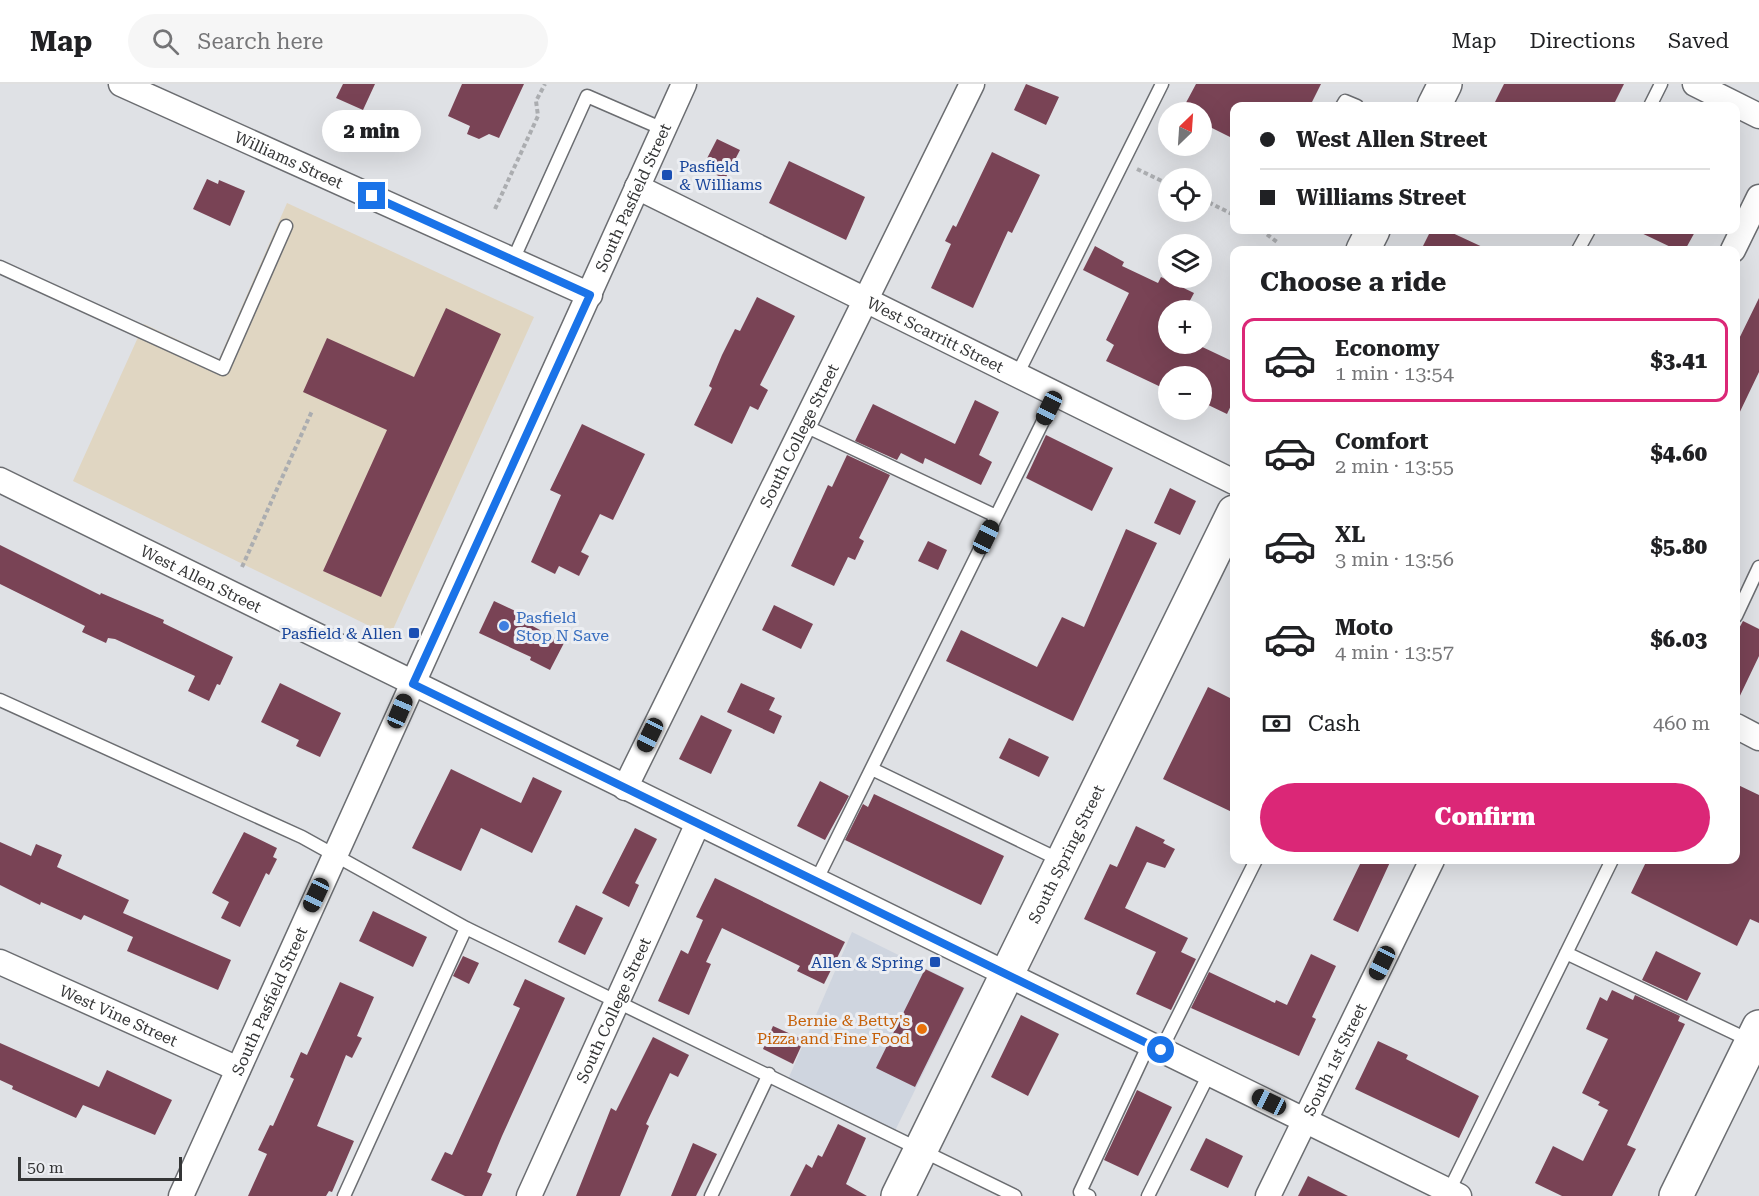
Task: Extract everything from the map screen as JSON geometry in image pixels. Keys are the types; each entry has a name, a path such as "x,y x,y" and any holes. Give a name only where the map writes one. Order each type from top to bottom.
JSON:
{"street":[{"name":"Williams Street","path":"121,84 590,295"},
{"name":"South Pasfield Street","path":"181,1196 684,84"},
{"name":"South College Street","path":"625,788 972,84"},
{"path":"1436,102 1445,84"},
{"path":"1695,84 1731,102"},
{"path":"1740,106 1759,116"},
{"name":"West Scarritt Street","path":"637,187 1230,480"},
{"path":"1734,246 1759,197"},
{"name":"West Allen Street","path":"0,480 1452,1194"},
{"name":"South Spring Street","path":"898,1196 1230,520"},
{"path":"1740,728 1759,738"},
{"name":"South College Street","path":"529,1196 698,823"},
{"name":"South 1st Street","path":"1268,1196 1430,864"},
{"name":"West Vine Street","path":"0,962 237,1069"},
{"path":"1676,1196 1756,1034"}],"lane":[{"path":"1017,375 1162,84"},
{"path":"1652,102 1661,84"},
{"path":"513,260 587,96 663,129"},
{"path":"0,267 223,369 286,226"},
{"path":"816,881 1056,395"},
{"path":"803,425 996,516"},
{"path":"1740,607 1759,567"},
{"path":"0,700 302,837 466,928 1015,1196"},
{"path":"872,770 1062,861"},
{"path":"1089,1196 1080,1192 1254,864"},
{"path":"1452,1194 1610,864"},
{"path":"344,1196 466,928"},
{"path":"1566,952 1756,1034"},
{"path":"711,1196 769,1074"},
{"path":"1148,1196 1209,1074"}],"path":[{"path":"495,210 538,116 536,101 545,84"},
{"path":"1123,163 1158,179"},
{"path":"1212,204 1230,213"},
{"path":"1266,234 1276,242"},
{"path":"243,567 312,411"}],"shaded area":[{"path":"287,203 534,317 390,636 73,481 144,324 219,359"},
{"path":"852,932 965,988 890,1141 783,1091"}],"building":[{"path":"343,84 375,84 363,110 336,98"},
{"path":"462,84 524,84 499,138 489,134 479,139 467,134 470,126 448,116"},
{"path":"1026,84 1059,97 1046,125 1014,110"},
{"path":"1196,84 1321,84 1312,102 1230,102 1230,137 1212,128 1212,102 1186,102"},
{"path":"1504,84 1624,84 1615,102 1495,102"},
{"path":"717,139 740,150 725,179 702,168"},
{"path":"992,152 1040,175 1012,233 1008,231 973,308 931,288 951,244 945,241 953,225 956,227"},
{"path":"789,161 865,197 846,240 769,203"},
{"path":"207,179 218,184 219,180 245,191 230,226 193,209"},
{"path":"1429,234 1455,234 1480,246 1423,246"},
{"path":"1643,234 1694,234 1687,246 1669,246"},
{"path":"1095,246 1124,262 1122,266 1158,283 1158,288 1184,288 1194,293 1190,300 1158,300 1158,354 1212,354 1212,352 1230,360 1230,408 1227,414 1212,407 1212,366 1158,366 1158,386 1106,361 1114,345 1106,340 1129,293 1083,270"},
{"path":"757,297 795,316 760,385 768,390 758,410 750,406 732,444 694,425 712,388 709,386 722,355 735,329 740,331"},
{"path":"1759,298 1759,372 1740,412 1740,337"},
{"path":"446,308 501,334 381,597 323,571 387,430 303,392 327,338 414,377"},
{"path":"975,400 999,412 979,455 992,462 981,485 925,458 923,464 901,453 897,460 855,441 873,404 955,444"},
{"path":"582,424 645,454 613,520 600,514 581,552 589,556 579,576 559,566 555,574 531,562 561,495 550,490"},
{"path":"1046,435 1113,468 1092,511 1026,478"},
{"path":"847,455 890,475 859,538 864,541 855,560 848,557 834,586 791,566 828,485 832,487"},
{"path":"1170,488 1196,501 1180,535 1154,523"},
{"path":"1126,529 1157,543 1073,721 946,661 961,630 1037,667 1062,617 1084,627"},
{"path":"928,541 947,550 938,570 918,561"},
{"path":"0,545 100,595 101,593 164,620 163,623 233,657 220,685 217,684 209,701 188,691 195,676 115,639 108,638 106,643 82,632 85,626 0,584"},
{"path":"494,601 530,618 527,623 564,643 550,670 530,660 531,657 479,633"},
{"path":"774,605 813,624 801,649 762,630"},
{"path":"1743,621 1759,629 1759,656 1740,696 1740,627"},
{"path":"280,683 341,713 320,757 296,746 299,740 261,722"},
{"path":"741,683 775,698 769,710 782,716 774,734 727,712"},
{"path":"1208,687 1230,698 1230,811 1163,779"},
{"path":"701,715 732,730 711,774 679,759"},
{"path":"1009,738 1049,757 1039,777 999,758"},
{"path":"451,769 521,803 533,777 562,791 532,853 481,828 461,871 412,848"},
{"path":"820,781 849,796 825,840 797,826"},
{"path":"1740,786 1759,795 1759,923 1750,919 1737,946 1631,893 1645,864 1740,864"},
{"path":"874,794 1004,856 981,905 845,840 863,804 868,807"},
{"path":"1136,826 1165,840 1163,843 1175,849 1165,868 1147,862 1125,908 1188,938 1181,952 1196,959 1171,1010 1136,994 1156,952 1084,919 1110,864 1117,867"},
{"path":"635,828 657,839 635,883 639,885 629,907 602,893"},
{"path":"244,832 277,848 273,857 277,859 269,875 266,873 240,927 221,918 229,902 212,893"},
{"path":"0,842 31,856 36,844 62,855 57,867 129,900 123,913 231,960 218,990 127,951 133,937 84,915 81,920 41,902 40,905 0,885"},
{"path":"1360,864 1389,864 1358,932 1333,920"},
{"path":"715,878 845,942 824,984 797,971 800,966 722,928 706,962 711,964 689,1015 658,1001 681,950 688,954 703,920 696,917"},
{"path":"576,905 603,918 585,955 558,942"},
{"path":"373,911 427,937 413,967 359,941"},
{"path":"1656,951 1701,973 1687,1001 1642,980"},
{"path":"1311,954 1336,966 1312,1017 1316,1019 1299,1056 1191,1008 1209,972 1275,1003 1276,1000 1287,1005"},
{"path":"463,956 479,963 469,984 453,976"},
{"path":"925,969 964,988 915,1087 876,1068"},
{"path":"525,979 565,998 502,1136 487,1172 492,1174 482,1196 465,1196 431,1180 445,1152 452,1155 520,1008 513,1005"},
{"path":"340,982 374,997 357,1036 362,1038 352,1058 346,1055 317,1126 354,1141 332,1192 329,1191 326,1196 248,1196 267,1154 258,1150 270,1125 273,1126 294,1079 290,1077 301,1052 307,1055"},
{"path":"1612,990 1633,1000 1635,995 1680,1016 1678,1021 1685,1024 1627,1145 1636,1149 1612,1196 1562,1196 1535,1183 1553,1146 1583,1161 1608,1110 1598,1105 1600,1102 1582,1093 1608,1039 1586,1029 1600,997 1607,1001"},
{"path":"1021,1015 1059,1034 1028,1096 991,1077"},
{"path":"773,1026 804,1040 793,1064 763,1049"},
{"path":"653,1037 689,1055 678,1077 670,1073 646,1124 649,1126 620,1196 576,1196 611,1108 616,1111"},
{"path":"1378,1041 1408,1055 1406,1059 1479,1096 1459,1138 1355,1089"},
{"path":"0,1043 99,1087 107,1070 172,1100 155,1135 83,1105 76,1118 12,1089 13,1086 0,1080"},
{"path":"1137,1090 1172,1107 1138,1176 1104,1160"},
{"path":"838,1124 866,1138 846,1184 867,1196 790,1196 806,1164 812,1168 818,1155 822,1157"},
{"path":"1206,1138 1243,1156 1228,1188 1190,1170"},
{"path":"693,1143 717,1154 696,1196 671,1196"},
{"path":"1308,1176 1348,1196 1298,1196"}],"place":[{"name":"Pasfield & Williams","path":"667,175"},
{"name":"Pasfield Stop N Save","path":"504,626"},
{"name":"Pasfield & Allen","path":"414,633"},
{"name":"Allen & Spring","path":"935,962"},
{"name":"Bernie & Betty's Pizza and Fine Food","path":"922,1029"}],"route":[{"path":"372,196 590,295 413,684 1161,1050"}]}
